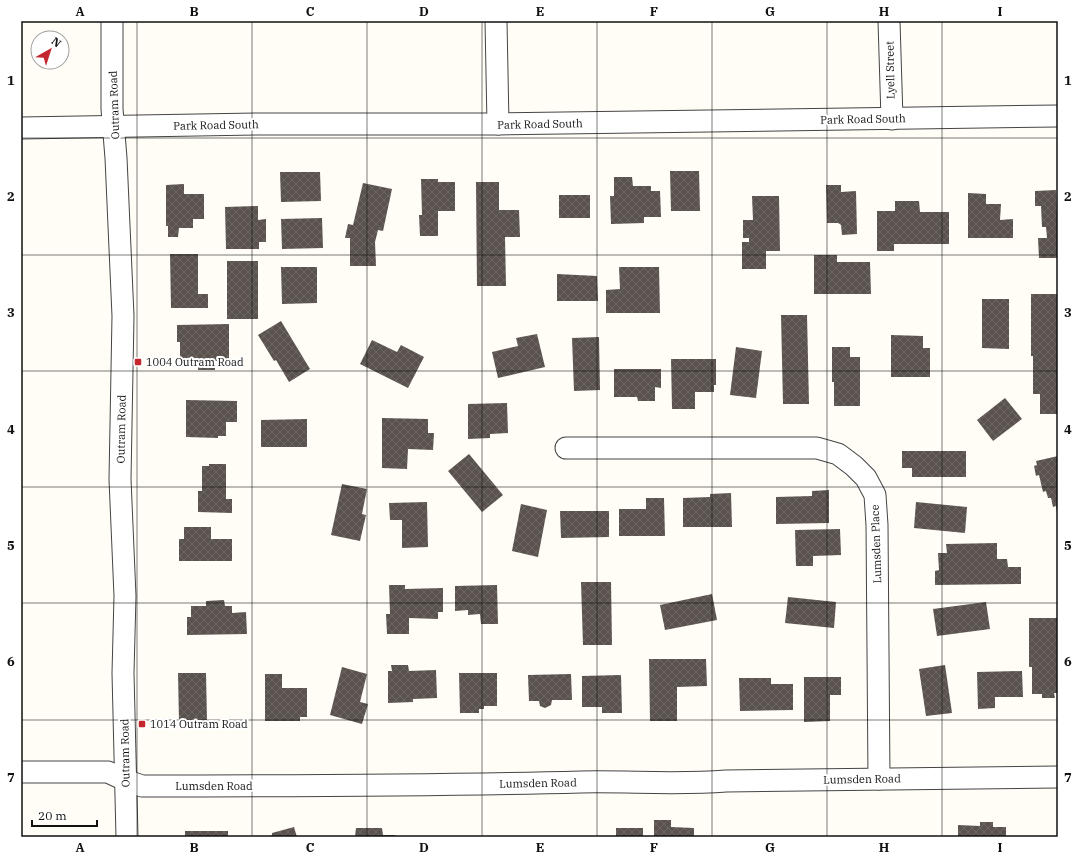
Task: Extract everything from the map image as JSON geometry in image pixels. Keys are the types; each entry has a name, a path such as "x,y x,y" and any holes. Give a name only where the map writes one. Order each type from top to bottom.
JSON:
{"street":[{"name":"Outram Road","path":"112,21 113,127 116,158 123,316 120,479 125,596 123,673 127,837"},
{"path":"496,21 498,124"},
{"name":"Lyell Street","path":"889,21 892,119"},
{"name":"Park Road South","path":"21,128 260,124 498,124 1058,116"},
{"name":"Lumsden Place","path":"566,448 816,448 838,454 854,466 866,478 875,495 877,525 879,778"},
{"name":"Lumsden Road","path":"21,772 108,772 142,786 322,786 594,782 701,783 726,781 879,778 1058,777"}],"building":[{"path":"670,171 699,171 700,211 671,211"},
{"path":"280,172 320,172 321,201 281,202"},
{"path":"614,177 632,177 633,186 651,186 651,191 660,191 661,217 644,217 644,223 611,224 610,196 614,196"},
{"path":"421,179 438,179 438,182 455,182 455,211 438,211 438,236 420,236 419,215 422,215"},
{"path":"476,182 499,182 499,210 519,210 520,237 505,237 506,286 477,286"},
{"path":"363,183 392,189 383,231 378,230 375,242 376,266 350,266 350,238 345,238 348,224 353,225"},
{"path":"184,184 184,194 204,194 204,219 193,219 193,228 179,228 178,237 168,237 168,226 166,226 166,185"},
{"path":"826,185 841,185 841,192 856,191 857,234 842,235 841,225 838,223 827,223"},
{"path":"1056,190 1058,217 1058,258 1039,258 1038,238 1047,238 1046,227 1042,227 1041,206 1035,206 1035,191"},
{"path":"968,193 986,194 986,204 1001,204 1000,220 1013,219 1013,238 968,238"},
{"path":"559,195 590,195 590,218 559,218"},
{"path":"752,196 779,196 780,251 766,251 766,269 742,269 742,242 749,242 749,238 743,238 743,220 753,220"},
{"path":"895,201 919,201 920,212 949,212 949,244 894,244 894,251 877,251 877,211 895,211"},
{"path":"258,206 258,220 266,219 266,242 259,242 259,249 226,249 225,207"},
{"path":"322,218 323,248 282,249 281,219"},
{"path":"170,254 198,254 198,294 208,294 208,308 171,308"},
{"path":"814,255 837,255 837,262 870,262 871,294 814,294"},
{"path":"227,261 258,261 258,319 227,319"},
{"path":"281,267 317,267 317,303 282,304"},
{"path":"619,267 659,267 660,313 606,313 606,290 620,289"},
{"path":"557,274 597,276 598,301 557,301"},
{"path":"1031,294 1058,294 1058,414 1040,414 1040,394 1033,394 1033,356 1031,356"},
{"path":"982,299 1009,299 1009,349 982,348"},
{"path":"781,315 807,315 809,404 783,404"},
{"path":"281,321 310,369 289,382 276,360 274,361 258,335"},
{"path":"229,324 229,361 215,361 215,370 198,370 198,366 180,367 180,342 177,342 177,325"},
{"path":"537,334 545,367 498,378 492,352 518,346 516,338"},
{"path":"891,335 923,336 923,348 930,348 930,377 891,377"},
{"path":"599,337 600,390 574,391 572,338"},
{"path":"372,340 397,352 401,345 424,357 408,388 360,364"},
{"path":"736,347 762,351 756,398 730,395"},
{"path":"832,347 850,347 850,357 860,357 860,406 834,406"},
{"path":"671,359 716,359 716,385 714,385 714,392 695,392 695,409 672,409"},
{"path":"614,369 661,369 661,388 655,387 655,401 638,401 637,397 614,397"},
{"path":"1005,398 1022,419 993,441 977,420"},
{"path":"186,400 237,401 237,422 226,422 226,436 218,436 218,438 186,437"},
{"path":"507,403 508,433 490,434 490,438 468,439 468,404"},
{"path":"382,418 428,419 428,433 434,433 433,450 408,449 407,469 382,468"},
{"path":"307,419 307,447 261,447 261,420"},
{"path":"902,451 966,451 966,477 912,477 912,468 902,468"},
{"path":"469,454 503,495 482,512 448,471"},
{"path":"1058,456 1057,512 1056,506 1053,507 1051,498 1048,498 1046,491 1043,492 1039,475 1036,476 1034,466 1037,465 1036,461"},
{"path":"209,464 226,464 226,499 232,499 232,513 198,512 198,491 202,491 202,466 209,466"},
{"path":"342,484 367,489 362,514 366,515 360,541 331,535"},
{"path":"829,490 829,523 776,524 776,497 812,496 812,491"},
{"path":"731,493 732,527 683,527 683,498 710,497 710,494"},
{"path":"646,498 664,498 665,536 619,536 619,509 646,509"},
{"path":"427,502 428,547 402,548 402,520 390,520 389,503"},
{"path":"916,502 967,507 965,533 914,528"},
{"path":"521,504 547,510 538,557 512,551"},
{"path":"560,511 609,511 609,537 561,538"},
{"path":"184,527 211,527 211,539 232,539 232,561 179,561 179,539 184,539"},
{"path":"840,529 841,555 813,556 813,566 796,566 795,530"},
{"path":"997,543 997,559 1007,559 1008,567 1021,567 1021,584 935,585 935,571 939,570 938,553 947,553 946,544"},
{"path":"581,582 611,582 612,645 583,645"},
{"path":"389,585 405,585 405,589 443,588 443,612 438,612 438,619 409,618 409,634 387,634 386,614 390,614"},
{"path":"497,585 498,624 481,624 480,614 468,615 468,610 455,611 455,586"},
{"path":"712,594 717,620 665,630 660,605"},
{"path":"788,597 836,602 834,628 785,623"},
{"path":"224,600 225,606 232,606 232,613 246,612 247,634 187,635 187,617 191,617 191,606 206,606 206,601"},
{"path":"986,602 990,629 937,636 933,609"},
{"path":"1029,618 1058,618 1058,693 1054,693 1055,698 1042,698 1042,694 1032,694 1032,667 1029,667"},
{"path":"649,659 706,659 707,686 677,687 677,721 650,721"},
{"path":"391,665 408,665 409,671 436,670 437,698 413,699 413,702 388,703 388,671 392,671"},
{"path":"945,665 952,713 926,716 919,669"},
{"path":"342,667 367,674 360,702 368,704 362,724 330,715"},
{"path":"1022,671 1023,697 995,697 995,708 978,709 977,672"},
{"path":"178,673 206,673 207,721 179,722"},
{"path":"459,673 497,673 497,706 484,706 484,709 479,709 479,713 460,713"},
{"path":"265,674 282,674 282,688 307,688 307,717 300,717 300,721 265,721"},
{"path":"571,674 572,700 552,700 551,705 545,708 540,706 539,701 529,701 528,675"},
{"path":"621,675 622,713 602,713 602,707 582,707 582,676"},
{"path":"804,677 841,677 841,695 830,695 830,721 804,722"},
{"path":"739,678 771,678 771,684 793,684 793,710 740,711"},
{"path":"654,820 671,820 671,827 694,828 694,837 654,837"},
{"path":"980,822 993,822 993,827 1006,827 1006,837 958,837 958,825 980,826"},
{"path":"294,827 297,837 268,837 272,835 272,833"},
{"path":"356,828 382,828 383,835 395,835 395,837 355,837"},
{"path":"616,828 643,828 643,837 616,837"},
{"path":"185,831 228,831 228,837 185,837"}],"place":[{"name":"1004 Outram Road","path":"138,362"},
{"name":"1014 Outram Road","path":"142,724"}]}
